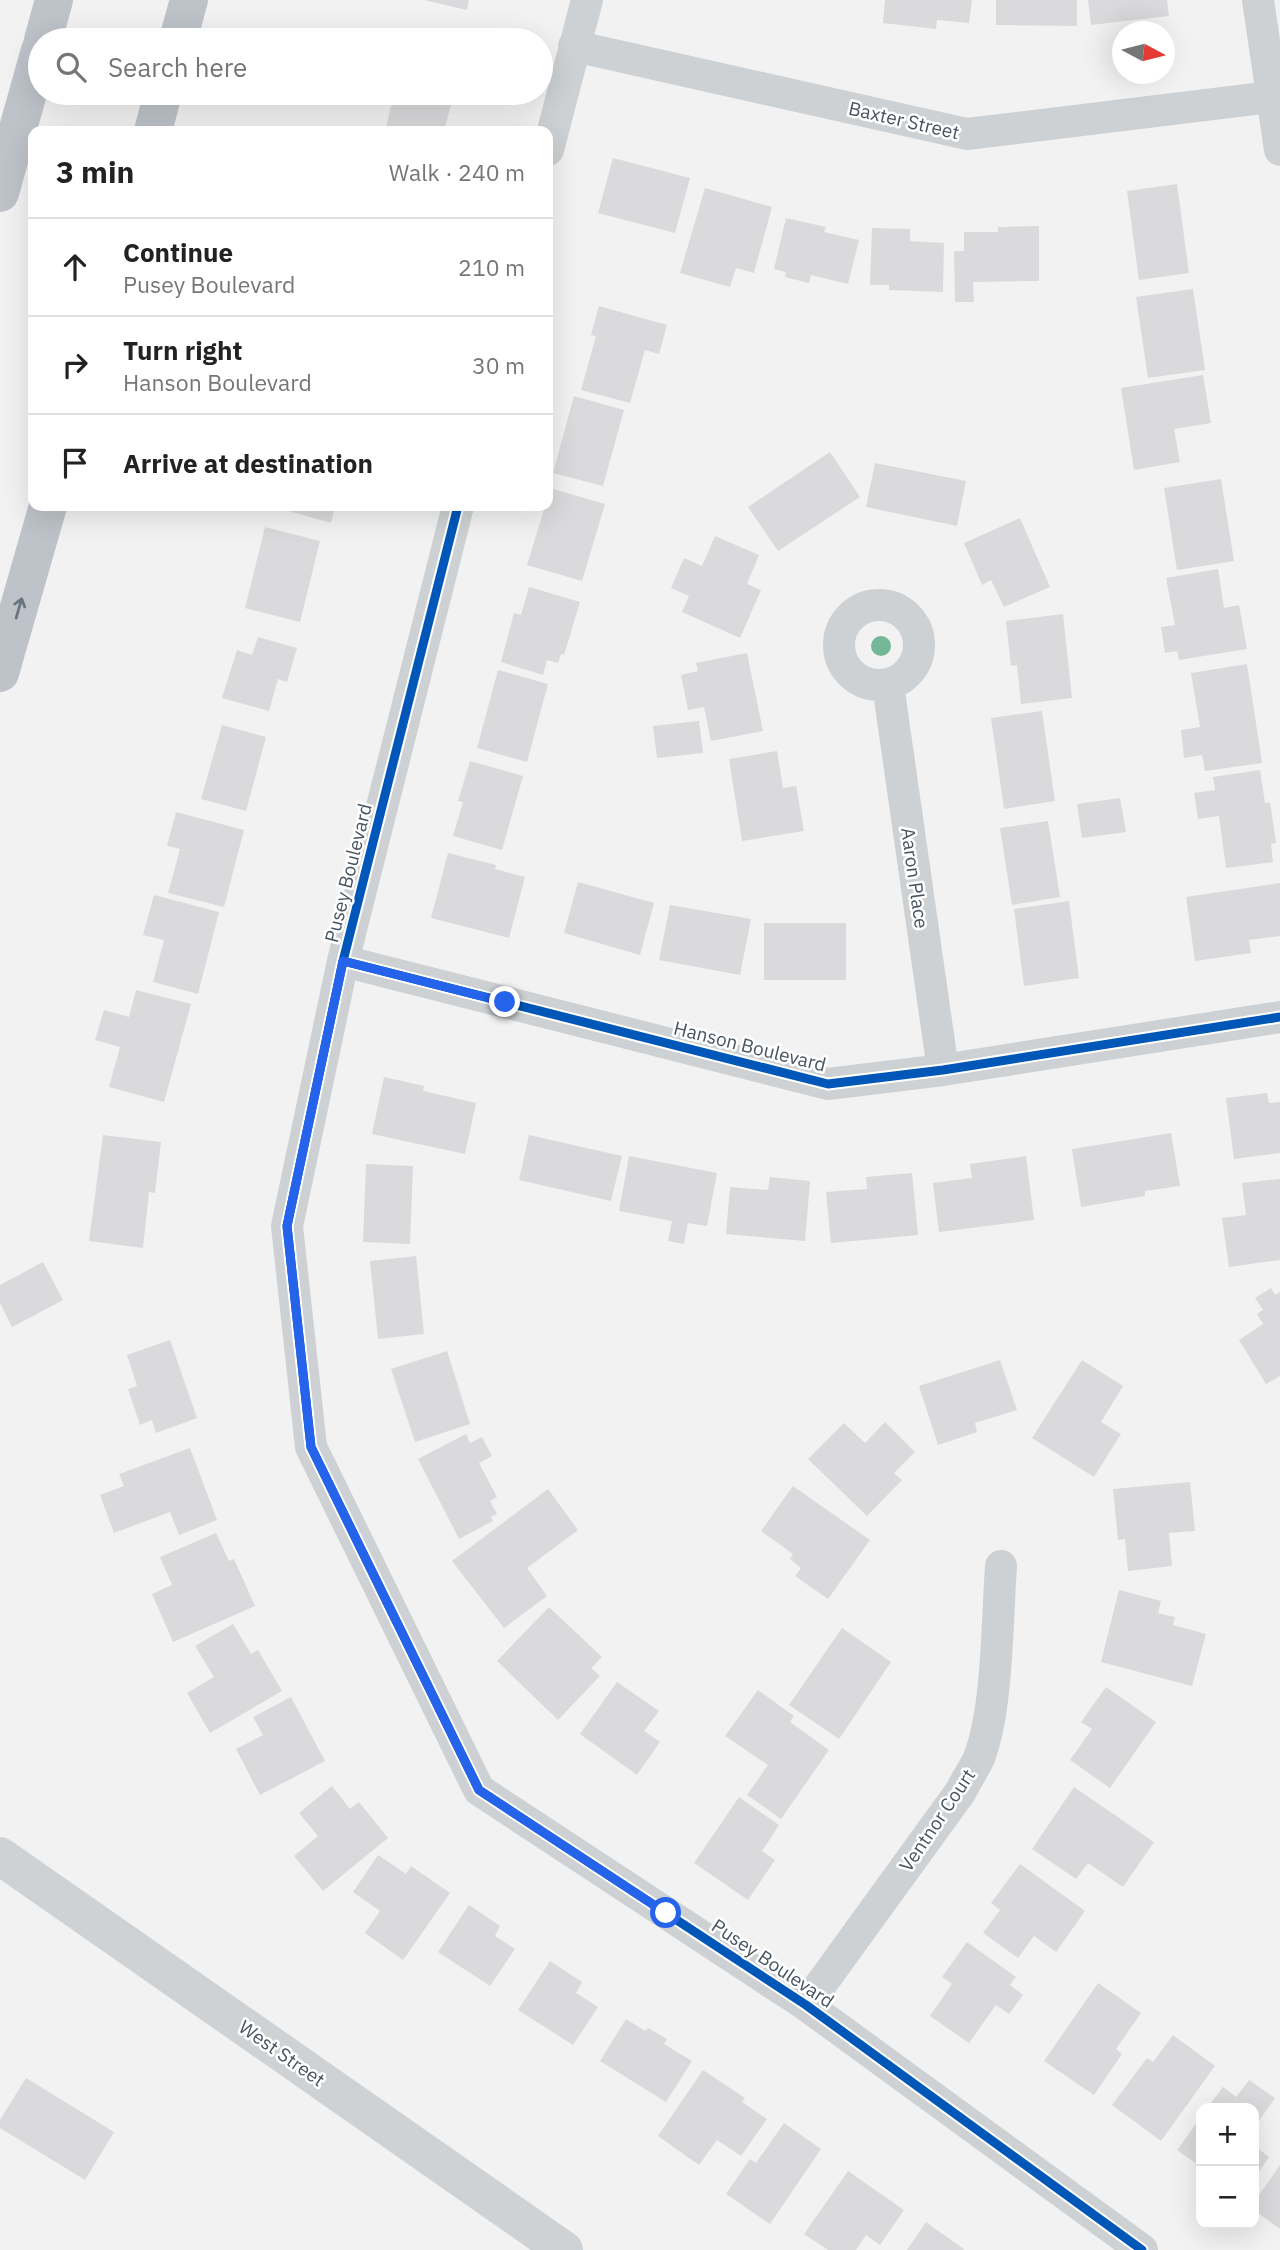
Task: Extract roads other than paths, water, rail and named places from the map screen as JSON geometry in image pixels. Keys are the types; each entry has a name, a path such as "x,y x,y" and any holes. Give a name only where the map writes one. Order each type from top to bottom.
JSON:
{"highway":[{"path":"46,28 54,0"},
{"path":"181,28 189,0"},
{"path":"0,193 28,93"},
{"path":"154,126 160,105"},
{"path":"0,673 47,511"}],"main road":[{"name":"West Street","path":"0,1856 564,2250"}],"street":[{"path":"553,130 587,0"},
{"path":"1258,0 1276,97 1280,150"},
{"name":"Baxter Street","path":"574,46 967,134 1276,97"},
{"name":"Pusey Boulevard","path":"457,511 343,961 287,1226 311,1447 479,1790 806,2005 1142,2250"},
{"name":"Aaron Place","path":"888,685 943,1070"},
{"name":"Hanson Boulevard","path":"343,961 828,1084 943,1070 1280,1017"},
{"name":"Ventnor Court","path":"806,2005 961,1791 979,1758 988,1726 1000,1566"}]}
